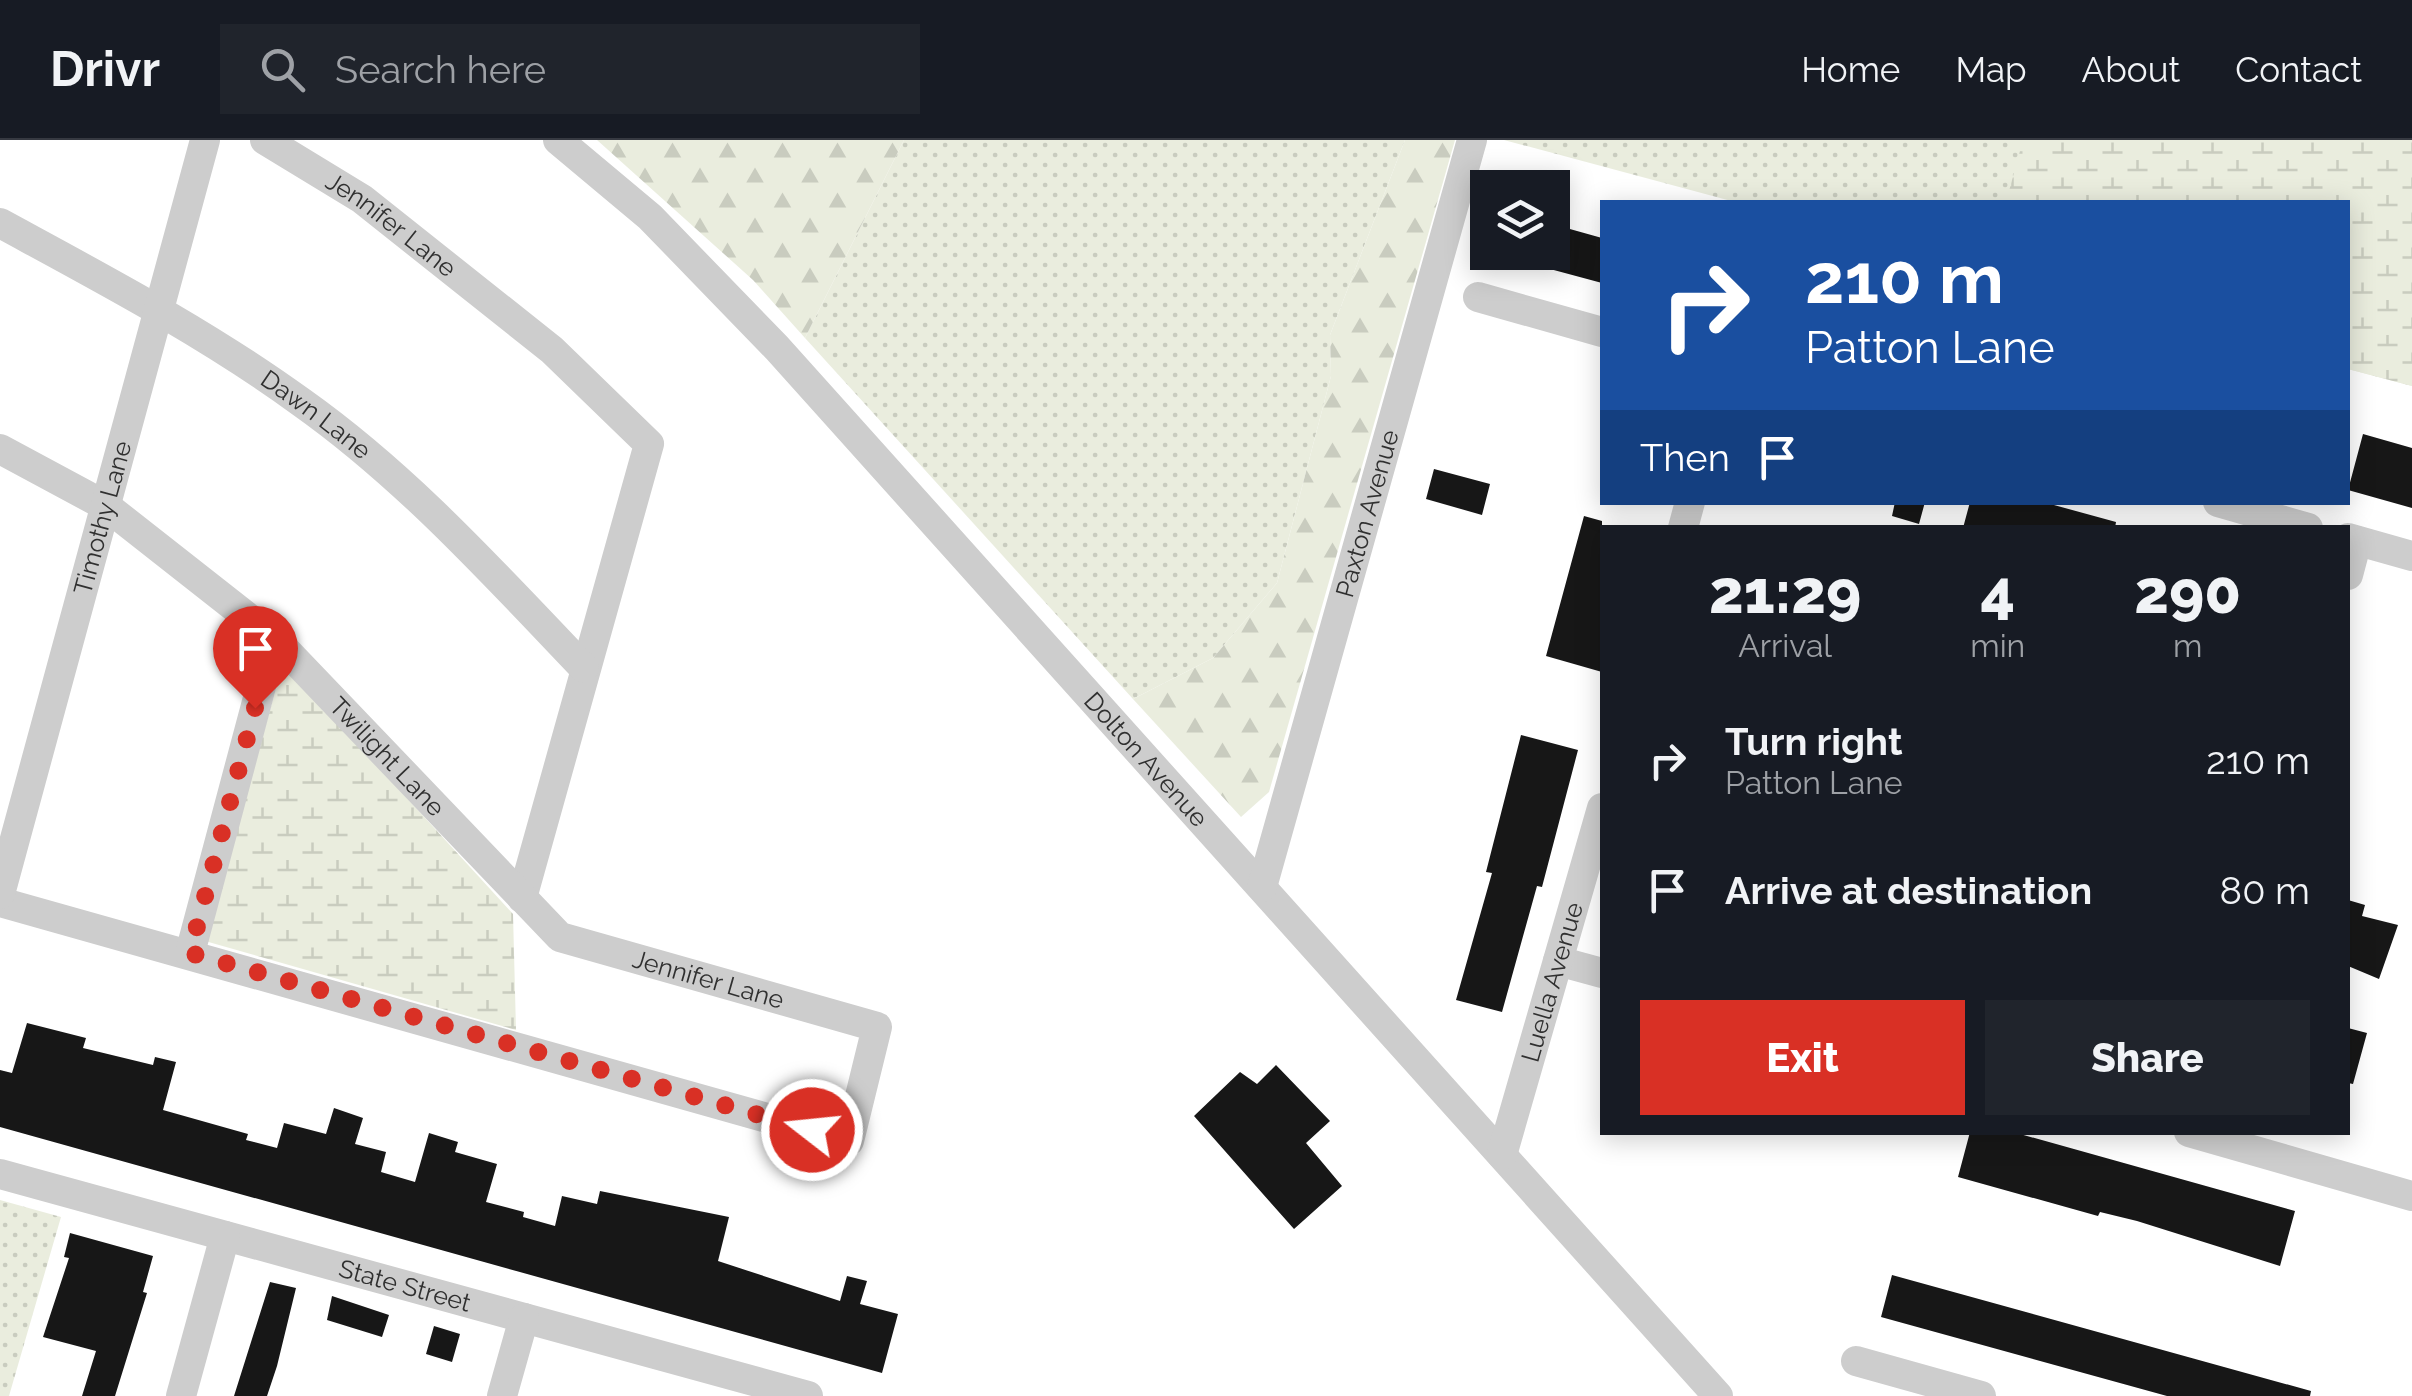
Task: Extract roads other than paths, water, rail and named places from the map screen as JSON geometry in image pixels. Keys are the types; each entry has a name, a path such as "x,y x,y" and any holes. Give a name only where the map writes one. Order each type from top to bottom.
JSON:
{"street":[{"name":"Timothy Lane","path":"0,894 205,140"},
{"name":"Jennifer Lane","path":"0,902 849,1141 877,1027 560,936 522,898 649,444 552,350 362,199 264,140"},
{"name":"Dolton Avenue","path":"558,140 650,217 778,348 1718,1396"},
{"name":"Paxton Avenue","path":"1262,887 1472,140"},
{"name":"Dawn Lane","path":"0,223 160,310 303,402 423,504 584,668"},
{"path":"1478,297 1600,331"},
{"name":"Twilight Lane","path":"0,449 106,506 274,638 522,898"},
{"path":"2228,505 2298,525"},
{"path":"2352,540 2412,556"},
{"path":"190,953 274,638"},
{"name":"Luella Avenue","path":"1502,1155 1600,815"},
{"path":"1558,961 1600,972"},
{"path":"2199,1135 2412,1196"},
{"name":"State Street","path":"0,1174 808,1396"},
{"path":"181,1396 226,1236"},
{"path":"502,1396 524,1318"},
{"path":"1856,1361 1981,1396"}]}
